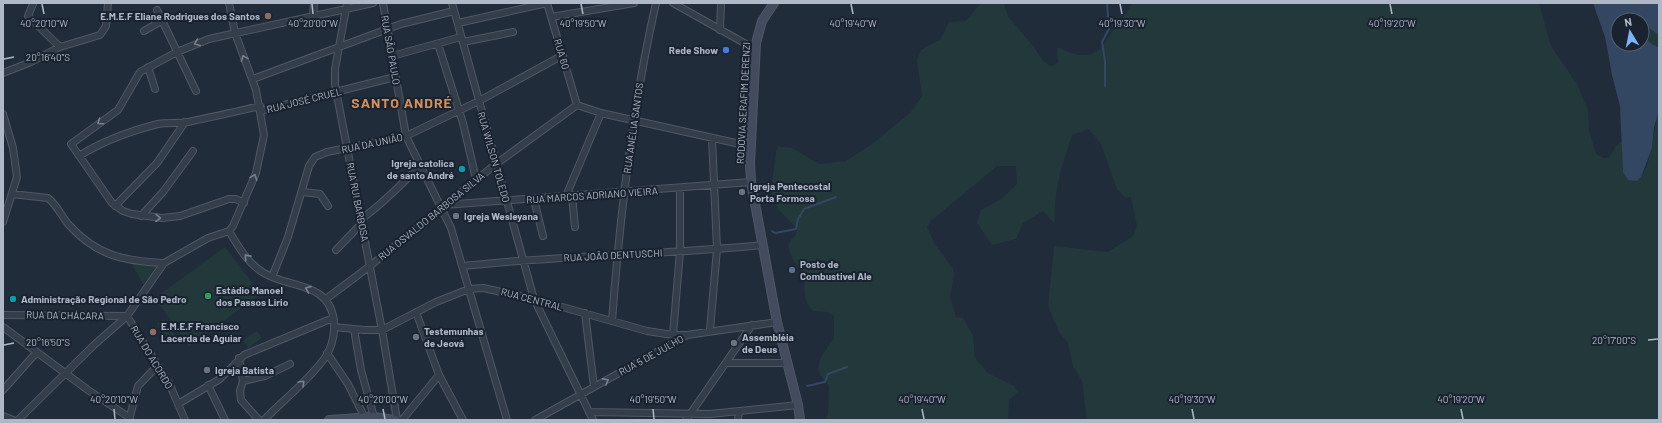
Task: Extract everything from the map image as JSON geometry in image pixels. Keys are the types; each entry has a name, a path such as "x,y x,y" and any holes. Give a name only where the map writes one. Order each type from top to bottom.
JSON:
{"main road":[{"name":"RODOVIA SERAFIM DERENZI","path":"774,3 762,21 755,49 749,146 751,182 776,322 798,405 800,420"},
{"path":"329,420 374,417 396,420"}],"street":[{"path":"3,73 32,62 60,47 94,38 103,33 106,26 108,3"},
{"path":"18,420 66,372 127,316 164,262 208,238 229,231 244,203 256,173 264,136 260,108 253,79 235,33 228,3"},
{"path":"313,17 314,3"},
{"path":"244,203 231,199 180,216 162,218 141,216 123,211 115,206 72,147 72,142 118,110 138,74 177,52 204,41 235,33 313,17 346,6 371,3"},
{"name":"RUA SÃO PAULO","path":"383,3 406,136 420,166 443,206 452,228 507,420"},
{"name":"RUA WILSON TOLEDO","path":"452,3 534,300 593,420"},
{"path":"458,23 547,3"},
{"name":"RUA 60","path":"547,3 577,106"},
{"path":"551,17 634,3"},
{"name":"RUA ANÉLIA SANTOS","path":"612,321 617,255 633,119 656,3"},
{"path":"673,3 755,49"},
{"path":"720,30 721,3"},
{"path":"33,4 28,16 60,47"},
{"name":"RUA RUI BARBOSA","path":"346,6 335,69 336,92 382,330 396,420"},
{"path":"157,10 196,91"},
{"path":"253,79 387,29 454,11"},
{"path":"144,31 163,20"},
{"path":"392,56 438,44 513,32"},
{"path":"438,44 476,179"},
{"name":"RUA DA UNIÃO","path":"272,277 303,192 309,166 315,156 327,152 406,136 478,101 563,55"},
{"path":"148,67 155,89"},
{"name":"RUA JOSÉ CRUEL","path":"79,156 115,137 158,124 185,122 260,108 336,92 395,77"},
{"path":"577,106 600,113 633,119 749,146"},
{"name":"RUA OSVALDO BARBOSA SILVA","path":"326,299 370,266 476,179 577,106"},
{"path":"575,227 569,196 600,113"},
{"path":"3,114 14,148 17,168 17,179 3,222"},
{"path":"115,206 157,163 185,122"},
{"path":"710,330 717,250 712,138"},
{"path":"141,216 158,198 193,151"},
{"path":"336,250 362,221 382,204 397,187 420,166"},
{"name":"RUA MARCOS ADRIANO VIEIRA","path":"443,206 751,182"},
{"path":"673,335 680,251 680,188"},
{"path":"303,192 320,194 328,206"},
{"path":"12,194 48,198 80,237 101,251 128,259 164,262"},
{"path":"534,200 543,236"},
{"path":"229,231 244,254 256,268 272,277 318,293 326,299 330,305 333,318 334,327 332,342 327,353 316,369 264,420"},
{"name":"RUA JOÃO DENTUSCHI","path":"463,266 522,259 717,250 762,245"},
{"name":"RUA CENTRAL","path":"382,330 436,302 469,289 493,289 647,331 673,335 687,335"},
{"path":"416,312 439,376 463,420"},
{"name":"RUA DA CHÁCARA","path":"3,314 127,316"},
{"path":"584,314 594,387"},
{"name":"RUA DO ACORDO","path":"127,316 169,383 185,420"},
{"path":"178,404 220,379 239,358 333,318"},
{"name":"RUA 5 DE JULHO","path":"535,420 687,335 710,330 776,322"},
{"path":"686,420 752,325"},
{"path":"3,327 36,353 66,372 88,390 130,419 138,386 158,365"},
{"path":"334,327 382,330"},
{"path":"354,329 359,361 374,417"},
{"path":"3,390 36,353"},
{"path":"327,353 348,384 365,418"},
{"path":"239,358 243,381 240,391 241,400 259,420"},
{"path":"726,363 787,363"},
{"path":"243,381 265,376 290,364"},
{"path":"402,420 439,376"},
{"path":"208,385 225,420"},
{"path":"589,412 690,414 709,417 798,405"},
{"path":"272,420 273,413 278,406"},
{"path":"738,420 739,412"},
{"path":"3,416 14,420"}],"green space":[{"path":"981,3 1004,3 1008,16 1034,47 1043,61 1050,66 1055,65 1058,62 1057,47 1078,55 1089,54 1100,49 1132,3 1539,3 1551,46 1577,84 1588,110 1589,131 1596,154 1603,158 1609,158 1616,146 1622,141 1622,155 1637,181 1642,175 1649,158 1659,111 1659,420 1087,420 1082,381 1073,367 1068,343 1059,332 1048,306 1054,246 1108,252 1133,236 1137,226 1131,197 1126,198 1117,189 1101,144 1089,129 1072,135 1057,189 1055,200 1055,224 1043,211 1023,223 1016,239 992,245 977,223 981,210 1001,199 1017,184 1016,166 997,166 931,221 927,227 935,244 953,269 954,275 950,297 956,317 963,318 973,336 975,358 988,373 1014,386 1018,392 1009,400 1008,420 825,420 828,414 829,386 820,375 818,368 821,357 834,338 834,316 827,312 814,311 807,303 802,274 793,259 789,247 789,243 795,236 797,229 778,209 771,190 777,146 792,148 819,164 846,161 872,144 910,113 922,96 917,60 921,50 941,39 949,22 966,21"},
{"path":"1650,29 1659,35 1659,48 1650,42"},
{"name":"Estádio Manoel dos Passos Lirio","path":"225,247 261,294 189,346 155,298"},
{"path":"130,261 160,264 145,287"},
{"path":"164,319 175,336 167,341 157,324"},
{"path":"257,331 262,338 248,348 243,340"}],"water":[{"path":"1593,3 1659,3 1659,35 1650,29 1650,12 1610,12 1610,52 1650,52 1650,42 1659,48 1659,111 1654,127 1652,148 1641,177 1637,181 1628,180 1623,172 1620,106 1612,75 1605,37"}],"waterway":[{"path":"1105,86 1105,61 1102,42 1109,29 1107,3"},
{"path":"772,231 775,233 796,229 798,219 804,209 836,197"},
{"path":"807,386 825,382 828,374 847,367"}],"place":[{"name":"E.M.E.F Eliane Rodrigues dos Santos","path":"268,16"},
{"name":"Rede Show","path":"726,50"},
{"name":"Igreja catolica de santo André","path":"462,169"},
{"name":"Igreja Pentecostal Porta Formosa","path":"742,192"},
{"name":"Igreja Wesleyana","path":"456,216"},
{"name":"Posto de Combustivel Ale","path":"792,270"},
{"name":"Estádio Manoel dos Passos Lirio","path":"208,296"},
{"name":"Administração Regional de São Pedro","path":"13,299"},
{"name":"E.M.E.F Francisco Lacerda de Aguiar","path":"153,332"},
{"name":"Testemunhas de Jeová","path":"416,337"},
{"name":"Assembléia de Deus","path":"734,343"},
{"name":"Igreja Batista","path":"207,370"}],"district":[{"name":"SANTO ANDRÉ","path":"402,102"}]}
